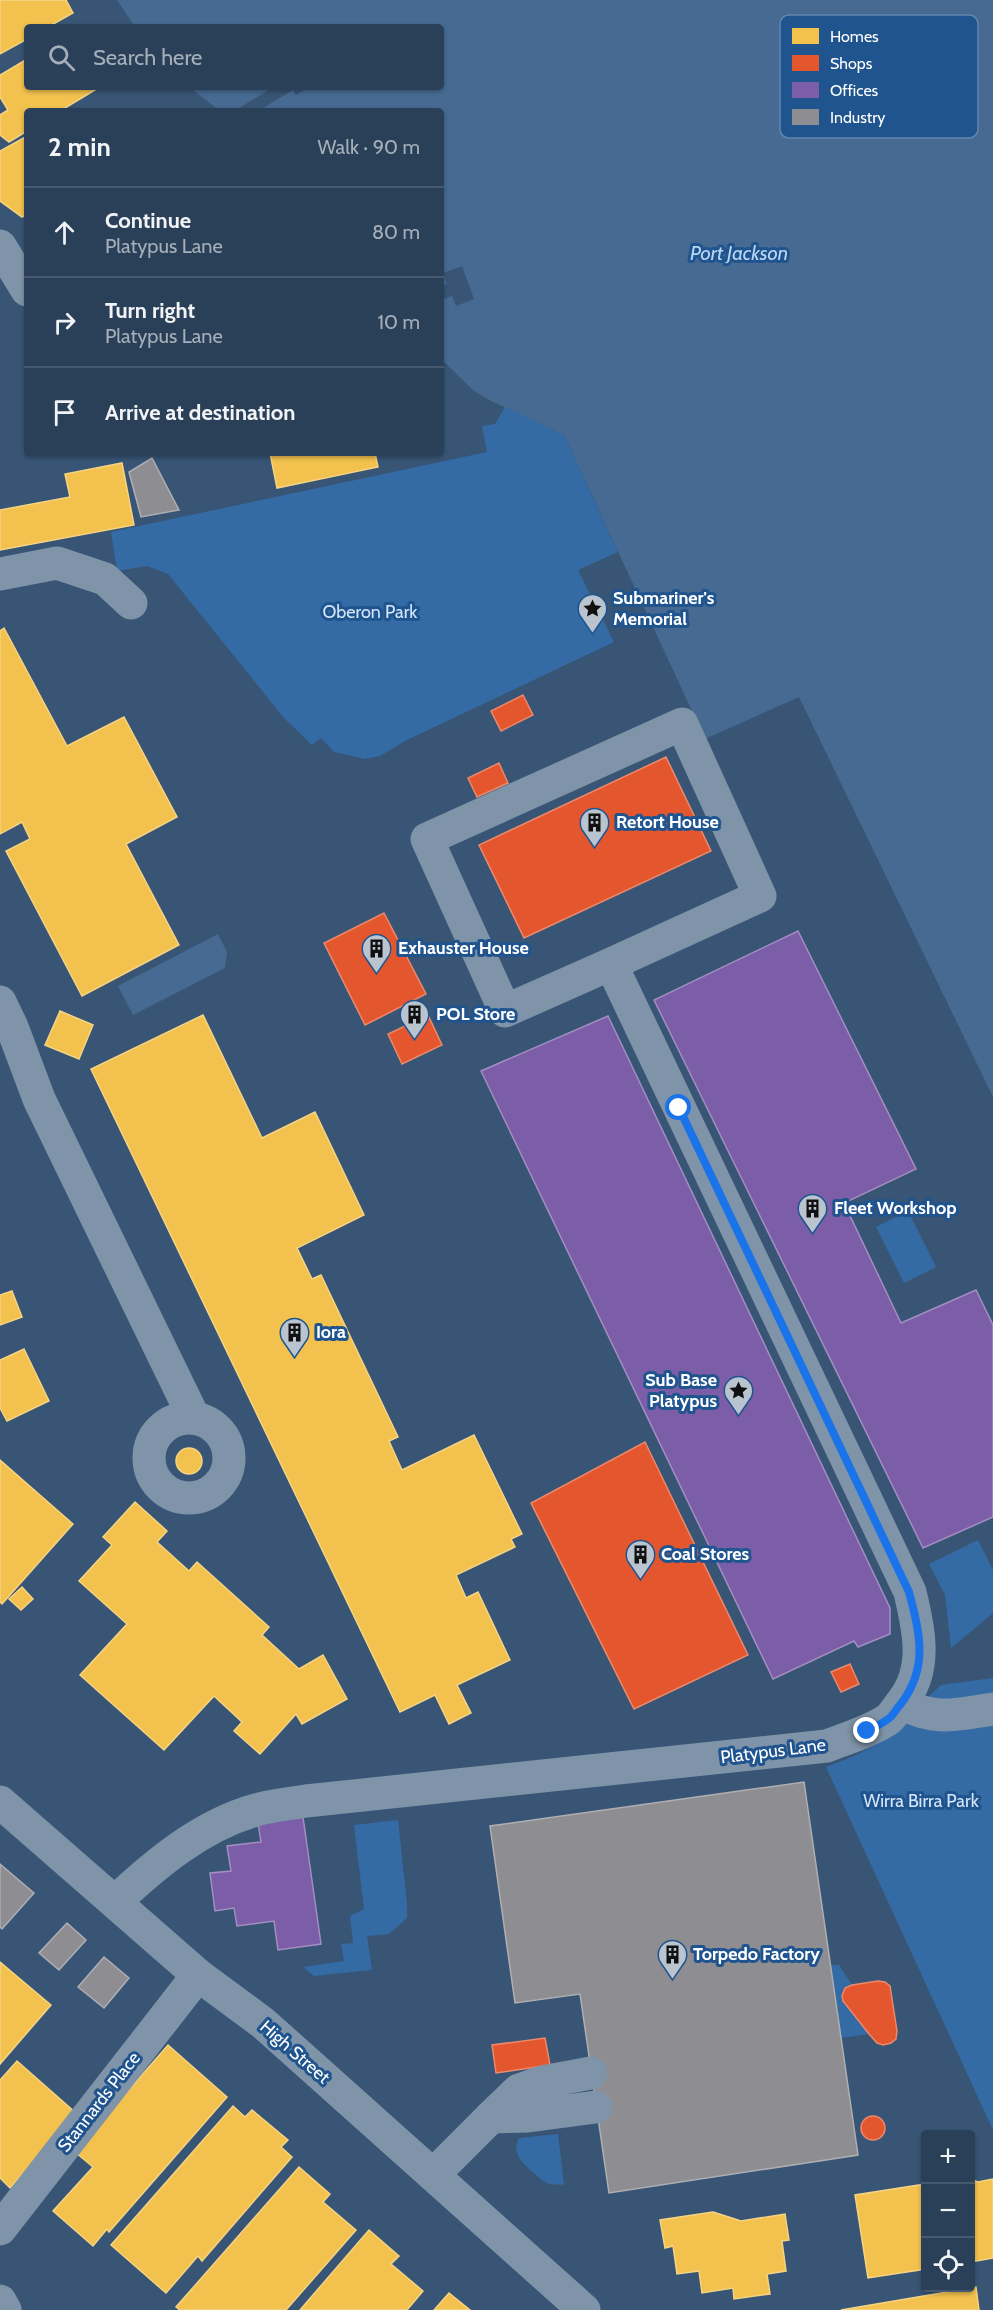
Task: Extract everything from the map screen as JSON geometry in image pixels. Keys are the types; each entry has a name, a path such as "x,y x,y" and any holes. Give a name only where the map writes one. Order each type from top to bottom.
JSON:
{"street":[{"path":"0,246 24,285"},
{"path":"0,574 57,563 105,579 131,603"},
{"path":"681,724 760,896 611,964 505,1011 427,839 681,724"},
{"name":"Platypus Lane","path":"115,1902 141,1878 204,1832 256,1810 306,1801 827,1746 867,1731 889,1719 910,1692 920,1663 919,1630 909,1592 611,964"},
{"path":"0,1002 12,1027 39,1099 194,1418"},
{"path":"902,1702 917,1712 938,1716 993,1709"},
{"name":"High Street","path":"0,1802 198,1975 263,2023 584,2310"},
{"name":"Stannards Place","path":"0,2229 198,1975"},
{"path":"434,2174 519,2090 543,2082 591,2073"},
{"path":"491,2117 528,2116 596,2107"},
{"path":"0,2301 5,2310"}],"green space":[{"name":"Oberon Park","path":"505,407 564,435 618,552 578,570 614,642 405,741 380,756 365,759 334,752 321,738 312,745 284,718 168,574 147,566 117,571 111,532 487,452 482,426 495,424"},
{"path":"908,1211 936,1267 904,1283 876,1227"},
{"path":"978,1540 993,1570 993,1613 951,1648 945,1595 929,1564"},
{"name":"Wirra Birra Park","path":"993,1678 993,2130 826,1767 859,1754 884,1738 941,1685"},
{"path":"398,1820 407,1918 389,1934 367,1936 372,1970 314,1976 303,1967 344,1961 341,1944 353,1943 350,1916 364,1909 354,1825"},
{"path":"831,1965 839,1965 852,1985 845,1988 843,2001 869,2034 841,2038"},
{"path":"558,2134 564,2185 549,2184 541,2179 522,2161 516,2148 519,2138"}],"water":[{"name":"Port Jackson","path":"117,0 993,0 993,1097 799,697 705,739 564,435 474,391 444,362 444,108 216,108 193,90 444,90 444,24 133,24"},
{"path":"218,934 227,952 225,968 133,1015 118,986"}],"pier":[{"path":"269,90 293,90 263,108 239,108"},
{"path":"293,90 304,90 296,95"},
{"path":"462,266 474,299 456,306 452,296 444,299 444,285 447,284 444,273"}],"building: Homes":[{"path":"0,0 66,0 73,13 53,24 24,24 24,41 0,54"},
{"path":"24,61 24,90 95,90 65,108 24,108 24,133 9,142 0,135 0,115 8,110 0,97 0,75"},
{"path":"24,138 24,216 22,217 0,201 0,151"},
{"path":"271,456 376,456 378,467 277,488"},
{"path":"122,463 134,525 0,550 0,510 70,497 65,474"},
{"path":"4,628 67,746 124,717 177,817 126,844 179,945 82,996 6,851 30,839 22,822 0,834 0,631"},
{"path":"60,1011 93,1025 79,1059 45,1045"},
{"name":"Iora","path":"203,1015 262,1138 315,1112 364,1215 297,1248 312,1279 321,1275 398,1437 389,1441 402,1470 474,1435 522,1534 511,1539 515,1547 456,1575 466,1598 478,1592 510,1660 457,1685 471,1713 449,1724 435,1695 400,1712 91,1069"},
{"path":"12,1291 22,1317 0,1325 0,1295"},
{"path":"24,1349 49,1401 7,1421 0,1408 0,1360"},
{"path":"189,1448 198,1452 202,1461 198,1470 189,1474 180,1470 176,1461 180,1452"},
{"path":"0,1460 73,1524 2,1604 0,1602"},
{"path":"135,1502 167,1531 157,1542 189,1571 197,1562 269,1627 262,1635 299,1669 323,1655 347,1699 302,1724 296,1714 260,1754 234,1731 242,1722 214,1696 164,1750 80,1675 127,1624 79,1581 112,1545 103,1537"},
{"path":"22,1587 33,1599 21,1610 9,1599"},
{"path":"0,1962 51,2005 0,2064"},
{"path":"168,2045 227,2097 109,2232 107,2229 93,2246 53,2211 93,2167 75,2152"},
{"path":"17,2061 76,2113 10,2188 0,2178 0,2080"},
{"path":"233,2106 245,2117 252,2110 288,2140 281,2147 292,2157 202,2261 198,2256 166,2293 111,2245"},
{"path":"299,2167 330,2194 323,2202 356,2230 286,2310 180,2310 176,2307"},
{"path":"993,2179 993,2258 975,2261 975,2181"},
{"path":"921,2185 921,2270 868,2278 855,2195"},
{"path":"713,2212 741,2221 785,2214 789,2240 782,2241 786,2271 767,2274 770,2294 734,2299 733,2288 702,2293 699,2271 677,2274 673,2246 665,2248 660,2220"},
{"path":"369,2230 399,2256 391,2264 423,2291 407,2310 300,2310"},
{"path":"975,2287 979,2310 841,2310 947,2292 975,2292"},
{"path":"449,2293 470,2310 434,2310"}],"building: Shops":[{"path":"523,695 533,715 501,731 491,711"},
{"name":"Retort House","path":"666,757 711,851 524,938 479,845"},
{"path":"499,763 508,783 477,797 468,778"},
{"name":"Exhauster House","path":"384,913 426,994 365,1025 324,943"},
{"name":"POL Store","path":"428,1015 442,1045 402,1064 388,1034"},
{"name":"Coal Stores","path":"645,1442 748,1655 634,1709 531,1503"},
{"path":"850,1664 859,1684 841,1692 831,1672"},
{"path":"878,1981 890,1986 897,2031 896,2039 883,2045 877,2043 869,2034 843,2001 842,1996 845,1988 852,1985"},
{"path":"545,2038 550,2065 496,2073 492,2045"},
{"path":"873,2116 882,2119 885,2128 882,2137 873,2140 864,2137 861,2128 864,2119"}],"building: Offices":[{"name":"Fleet Workshop","path":"798,931 916,1169 844,1203 901,1323 976,1290 993,1325 993,1517 923,1548 654,1000"},
{"path":"608,1016 890,1608 890,1634 858,1647 854,1641 773,1679 481,1071"},
{"path":"303,1817 321,1944 278,1950 274,1921 237,1926 234,1908 215,1911 210,1873 231,1871 227,1846 261,1842 258,1823"}],"building: Industry":[{"path":"152,458 179,510 141,517 129,472"},
{"name":"Torpedo Factory","path":"804,1782 858,2155 609,2193 580,1994 515,2003 490,1826"},
{"path":"0,1864 34,1893 2,1929 0,1927"},
{"path":"67,1923 86,1940 59,1970 39,1953"},
{"path":"104,1957 129,1978 104,2008 78,1987"}],"place":[{"name":"Submariner's Memorial","path":"592,634"},
{"name":"Retort House","path":"595,848"},
{"name":"Exhauster House","path":"377,974"},
{"name":"POL Store","path":"415,1040"},
{"name":"Fleet Workshop","path":"813,1234"},
{"name":"Iora","path":"295,1358"},
{"name":"Sub Base Platypus","path":"738,1416"},
{"name":"Coal Stores","path":"640,1580"},
{"name":"Torpedo Factory","path":"672,1980"}],"route":[{"path":"679,1108 909,1592 919,1630 920,1663 917,1673 910,1692 889,1719 867,1731"}]}
